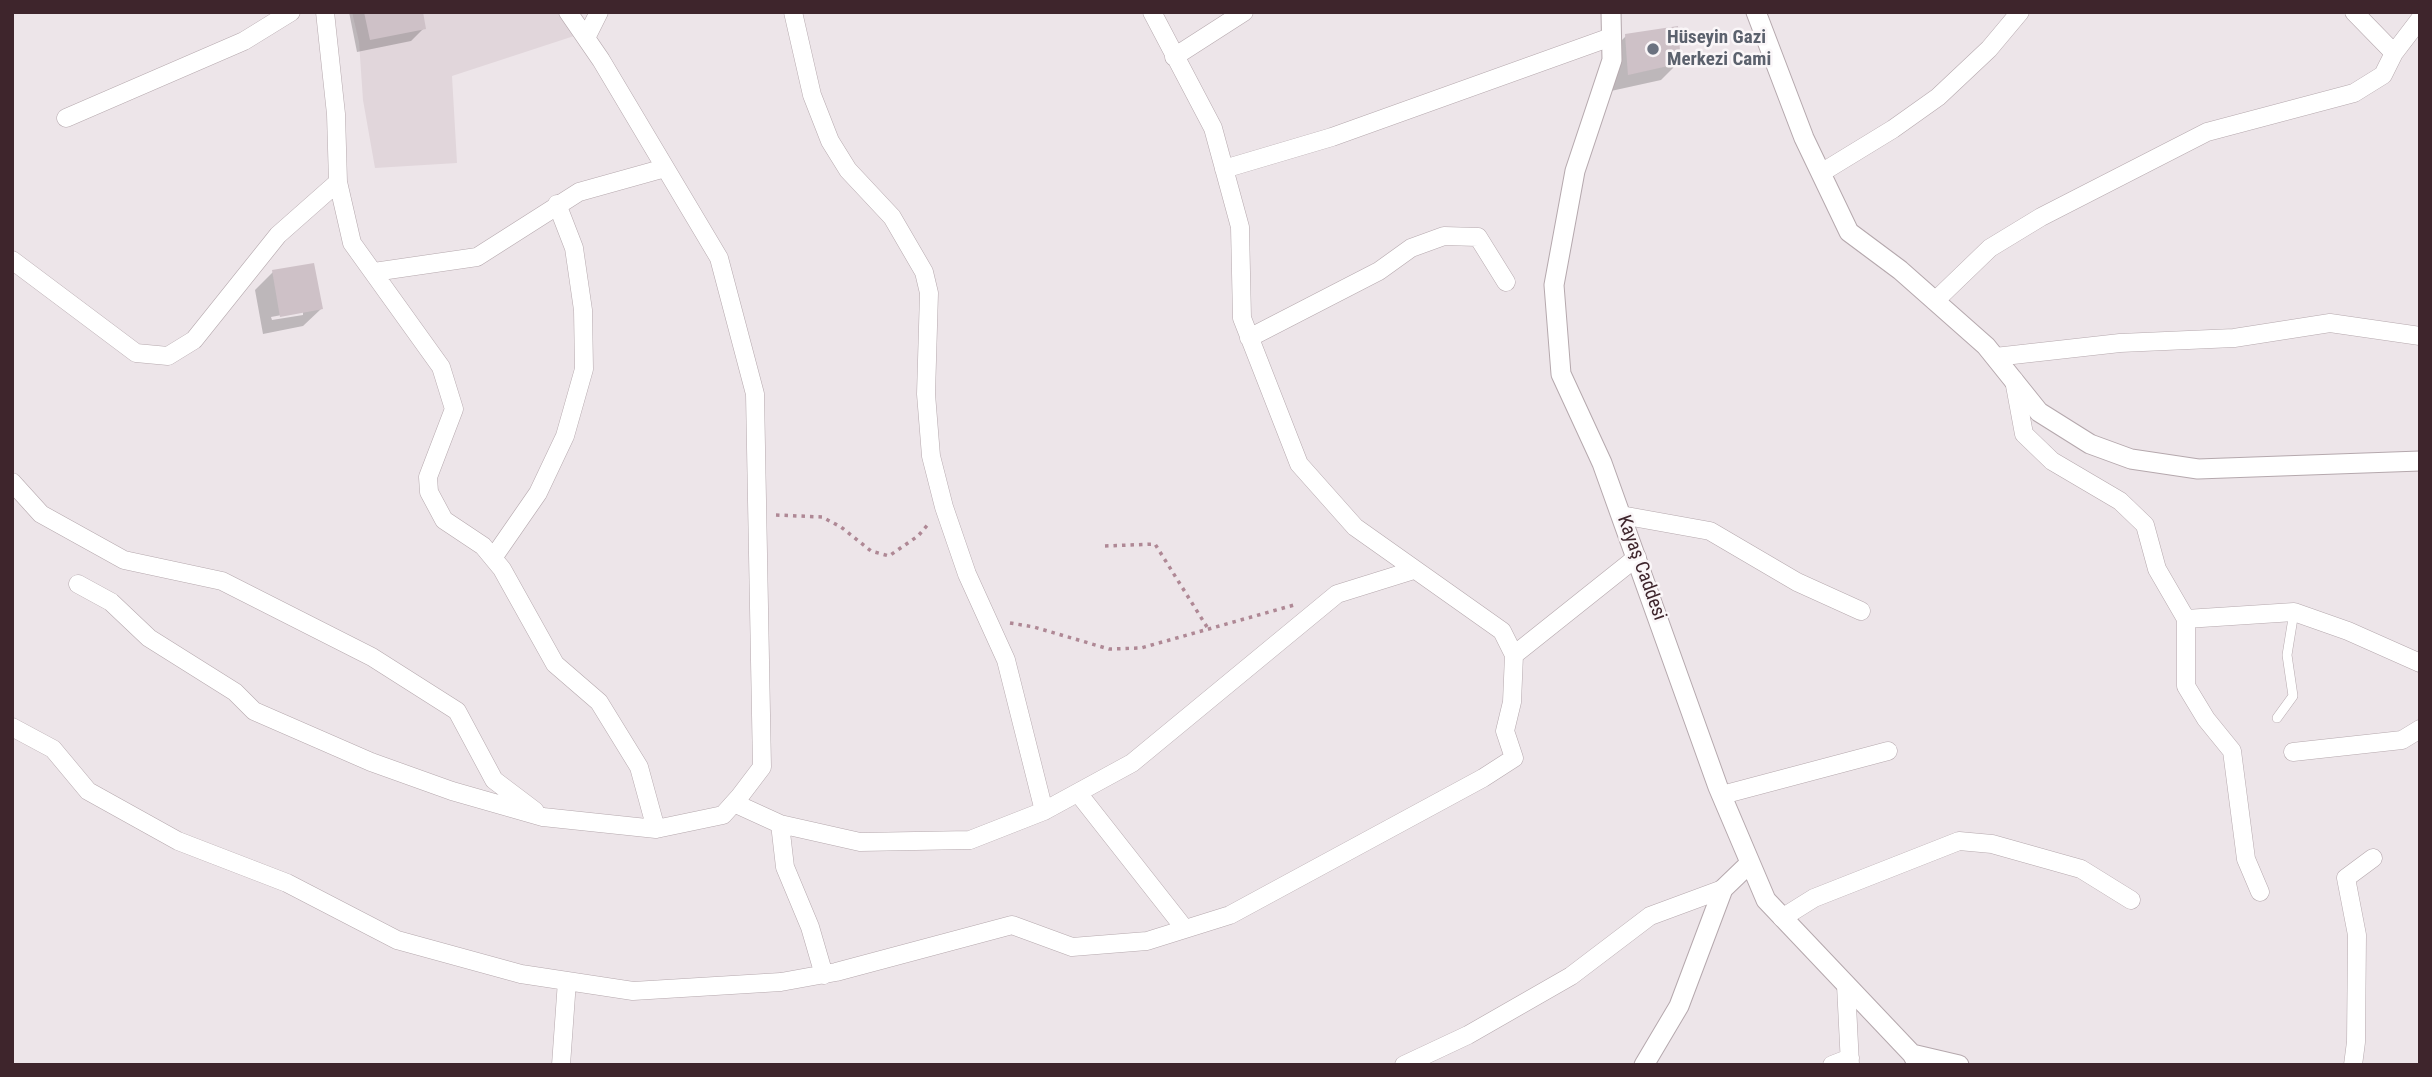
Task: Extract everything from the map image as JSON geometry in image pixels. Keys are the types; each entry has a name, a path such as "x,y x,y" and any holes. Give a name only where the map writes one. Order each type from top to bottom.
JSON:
{"street":[{"path":"66,118 244,41 291,12"},
{"path":"325,12 336,114 338,182 352,243 441,367 454,408 428,477 429,492 444,520 483,545 493,558 555,664 599,702 639,767 656,829"},
{"path":"78,584 111,602 149,638 234,692 254,711 371,762 452,791 543,817 656,829 723,815 734,803 762,766 755,394 719,258 568,12"},
{"path":"586,38 599,12"},
{"path":"793,12 812,95 830,141 848,170 892,217 924,272 929,293 927,429 944,508 967,574 990,621 1019,704 1044,811"},
{"path":"12,727 53,749 88,791 178,841 287,884 397,940 521,974 633,991 781,982 824,975 1012,925 1072,947 1147,941 1230,915 1514,758 1505,731 1512,702 1514,655 1502,631 1355,527 1299,464 1242,317 1240,227 1213,128 1152,12"},
{"path":"1174,57 1244,12"},
{"name":"Kayaş Caddesi","path":"1611,12 1612,60 1575,171 1554,285 1561,374 1602,463 1721,795 1766,900 1915,1059"},
{"path":"1756,12 1804,138 1849,232 1935,301 1995,357 2039,412 2090,444 2131,459 2198,469 2420,461"},
{"path":"1821,173 1938,97 1989,49 2020,12"},
{"path":"2354,12 2394,53"},
{"path":"1935,301 1990,248 2041,217 2207,132 2354,93 2383,75 2394,53 2420,19"},
{"path":"1224,169 1332,137 1611,37"},
{"path":"374,272 477,257 579,192 665,168"},
{"path":"12,260 136,353 167,356 194,340 278,235 338,182"},
{"path":"493,558 538,494 565,436 584,369 583,310 576,261 557,204"},
{"path":"1249,338 1380,271 1411,248 1444,236 1478,237 1506,282"},
{"path":"1995,357 2120,343 2234,338 2330,323 2420,336"},
{"path":"2014,380 2024,434 2052,461 2120,501 2145,525 2157,569 2186,619 2186,686 2206,719 2232,751 2246,859 2260,892"},
{"path":"12,482 41,514 124,560 222,581 372,657 457,711 494,780 543,817"},
{"path":"1621,515 1710,531 1797,582 1861,611"},
{"path":"1514,655 1637,557"},
{"path":"734,803 780,824 860,842 970,840 1044,811 1132,763 1337,594 1414,570"},
{"path":"2186,619 2294,612 2348,631 2420,663"},
{"path":"2293,752 2402,740 2420,729"},
{"path":"1721,795 1888,751"},
{"path":"1078,793 1185,929"},
{"path":"780,824 785,867 810,927 824,975"},
{"path":"1782,918 1814,898 1959,841 1993,844 2081,869 2131,900"},
{"path":"2353,1065 2357,935 2346,878 2373,858"},
{"path":"1404,1065 1468,1035 1571,976 1650,916 1723,889 1750,863"},
{"path":"1644,1065 1679,1006 1723,889"},
{"path":"561,1065 567,981"},
{"path":"1832,1065 1850,1061 1846,985"},
{"path":"1915,1059 1959,1065"}],"lane":[{"path":"2277,718 2293,696 2287,655 2294,612"}],"path":[{"path":"758,514 822,517 841,527 871,551 889,556 918,536 944,508"},
{"path":"1105,546 1155,544 1208,628"},
{"path":"990,621 1034,627 1109,649 1141,648 1299,604"}],"shaded area":[{"path":"352,12 560,12 574,36 452,76 457,163 375,168 363,100 359,42"}],"building":[{"path":"364,12 423,12 426,29 370,40"},
{"name":"Hüseyin Gazi Merkezi Cami","path":"1678,26 1681,63 1628,75 1625,34"},
{"path":"314,263 323,309 280,317 272,270"}],"place":[{"name":"Hüseyin Gazi Merkezi Cami","path":"1653,49"}]}
